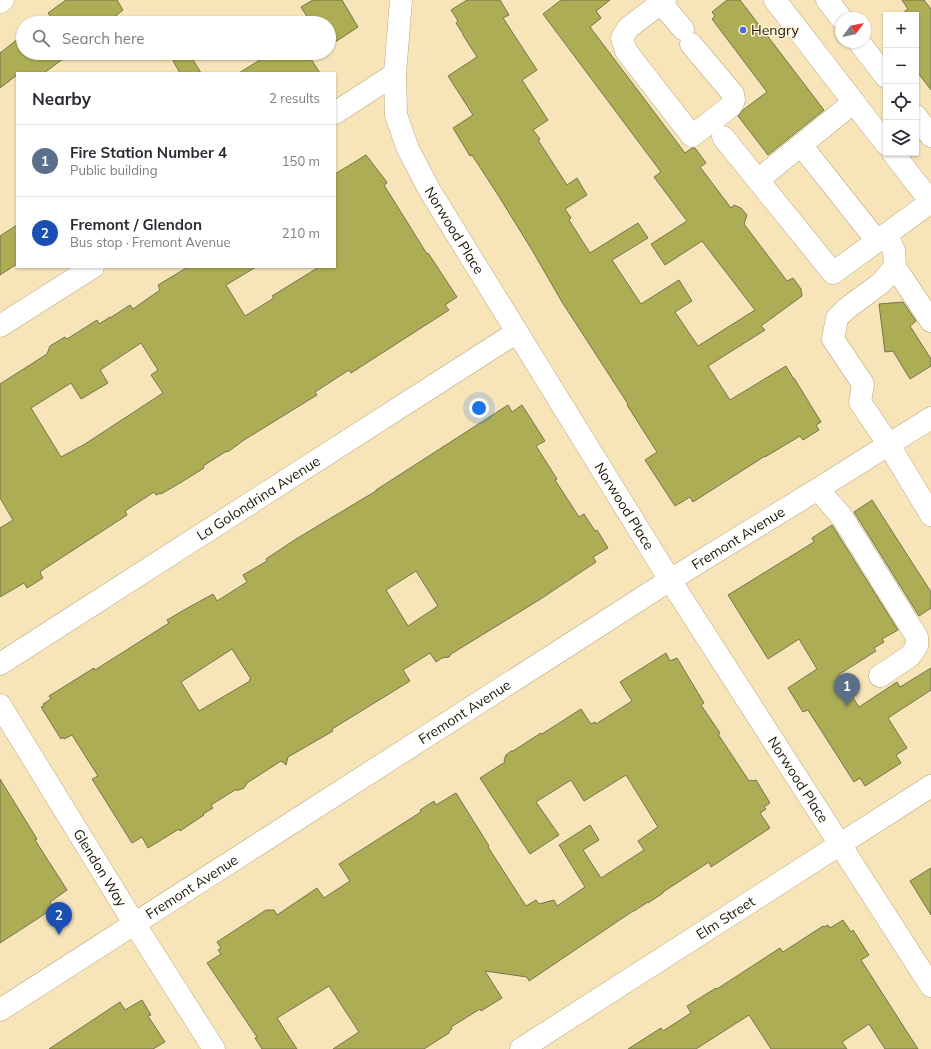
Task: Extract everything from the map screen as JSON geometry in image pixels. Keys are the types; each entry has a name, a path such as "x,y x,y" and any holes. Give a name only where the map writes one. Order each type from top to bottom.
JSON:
{"street":[{"name":"Norwood Place","path":"401,0 395,74 396,115 408,148 430,191 670,580 931,986"},
{"path":"775,0 883,140"},
{"path":"827,0 836,12"},
{"path":"663,1 687,36 733,94 734,100 731,106 692,136 626,51 622,38 628,28 663,1"},
{"path":"864,48 883,73"},
{"path":"336,112 395,74"},
{"path":"758,180 854,102"},
{"path":"919,120 931,136"},
{"path":"723,137 833,273 931,202 895,156"},
{"path":"801,145 894,251 895,267 931,321"},
{"path":"895,267 881,283 837,318 833,340 863,384 860,402 930,511"},
{"path":"0,326 91,268"},
{"name":"La Golondrina Avenue","path":"0,664 517,332"},
{"name":"Fremont Avenue","path":"0,1010 670,580 931,418"},
{"path":"818,489 842,517 917,637 917,646 910,656 880,676"},
{"name":"Glendon Way","path":"0,705 134,923 214,1049"},
{"name":"Elm Street","path":"521,1049 931,786"}],"building":[{"path":"66,0 117,0 123,10 116,16 50,16 48,13"},
{"path":"313,0 342,0 358,27 336,41 336,16 307,16 301,7"},
{"path":"467,0 500,0 509,15 503,18 537,70 522,80 548,120 533,130 540,139 538,140 567,185 577,178 587,195 565,209 571,218 569,220 590,253 638,223 648,238 612,260 641,304 679,280 692,301 675,312 698,346 755,310 702,241 665,265 651,244 687,221 654,177 661,172 543,14 561,0 610,0 596,11 601,18 590,27 685,153 692,148 695,148 706,163 700,167 731,208 734,205 741,208 747,215 744,224 787,281 793,278 801,289 802,296 761,326 765,330 708,366 730,400 786,366 821,422 816,425 819,430 803,440 800,436 765,456 693,502 690,497 675,506 645,460 657,452 562,302 498,195 472,155 470,156 453,128 473,115 448,76 477,57 456,23 458,21 451,10"},
{"path":"727,0 740,0 824,110 768,155 738,116 743,110 767,92 712,19 715,16 712,12"},
{"path":"902,0 924,0 931,9 931,90 919,74 919,12 904,12 908,9"},
{"path":"16,40 16,60 62,60 45,72 16,72 16,76 0,88 0,53"},
{"path":"193,60 200,72 179,72 173,61"},
{"path":"260,60 312,60 319,72 241,72"},
{"path":"366,155 386,181 387,183 384,185 427,254 428,253 457,297 445,305 449,310 351,373 349,370 315,392 317,395 203,466 204,468 161,494 156,495 154,492 125,511 127,515 41,571 40,573 43,578 27,588 24,583 0,597 0,528 13,520 0,498 0,384 47,354 50,346 65,337 67,339 97,320 99,324 130,305 133,309 160,290 158,285 186,268 254,268 226,285 245,316 274,298 272,296 317,268 336,268 336,173","holes":["141,343 158,370 151,375 163,393 85,444 61,457 31,408 71,383 81,399 108,383 100,370"]},
{"path":"16,226 16,265 0,275 0,236"},
{"path":"903,302 916,321 910,326 931,359 931,366 910,379 893,351 885,352 879,304"},
{"path":"508,405 512,412 522,405 545,441 536,446 557,479 555,480 579,517 584,514 595,531 597,530 608,548 593,557 596,562 539,600 451,654 449,657 442,658 436,662 430,653 403,670 410,681 332,729 333,731 288,757 286,765 281,761 247,783 244,788 235,790 211,805 213,808 180,831 179,829 148,848 142,837 132,843 92,779 98,776 72,735 61,739 41,707 44,706 43,704 51,699 49,696 94,668 95,670 169,623 167,620 213,594 217,601 247,582 243,575 267,561 266,559 296,539 376,490","holes":["416,571 438,606 408,626 386,590","232,649 251,679 249,680 250,681 199,711 181,682"]},
{"path":"872,500 931,592 931,608 919,616 854,512"},
{"path":"832,525 898,630 882,639 884,642 874,648 876,651 838,675 859,707 897,682 900,687 931,668 931,690 888,718 907,748 896,755 901,763 865,786 860,778 854,782 808,710 803,712 788,688 817,669 799,639 768,659 728,595 814,542 812,538"},
{"path":"666,653 670,661 677,658 704,703 701,705 720,733 718,734 749,781 756,780 770,803 764,807 766,809 760,813 770,828 711,867 709,862 529,981 527,977 485,971 502,998 481,1011 480,1009 451,1027 452,1029 449,1033 424,1049 333,1049 359,1032 329,986 277,1018 297,1049 262,1049 255,1038 257,1037 207,963 221,954 218,950 221,948 217,942 266,910 274,910 277,915 317,888 324,898 350,881 339,864 421,812 420,810 434,801 436,805 456,793 489,846 488,847 526,906 536,900 539,904 554,900 557,906 585,887 559,845 590,825 599,840 583,850 601,878 644,850 638,841 658,827 626,775 584,801 571,780 536,802 559,835 530,854 480,778 505,762 504,760 506,755 511,751 541,733 542,734 581,709 591,724 595,722 596,724 632,701 620,682"},
{"path":"0,779 37,839 35,840 67,890 50,902 54,908 0,943"},
{"path":"931,868 931,915 910,881"},
{"path":"843,920 851,932 853,930 869,955 861,960 918,1049 885,1049 869,1024 842,1042 847,1049 771,1049 749,1015 696,1049 628,1049 661,1028 663,1031 691,1013 687,1006 716,988 717,989 780,948 783,952 823,926 828,925 830,928"},
{"path":"142,1000 151,1015 148,1016 165,1042 153,1049 49,1049 120,1002 125,1010"}],"place":[{"name":"Hengry","path":"743,30"},
{"name":"Fire Station Number 4","path":"847,706"},
{"name":"Fremont / Glendon","path":"59,935"}]}
